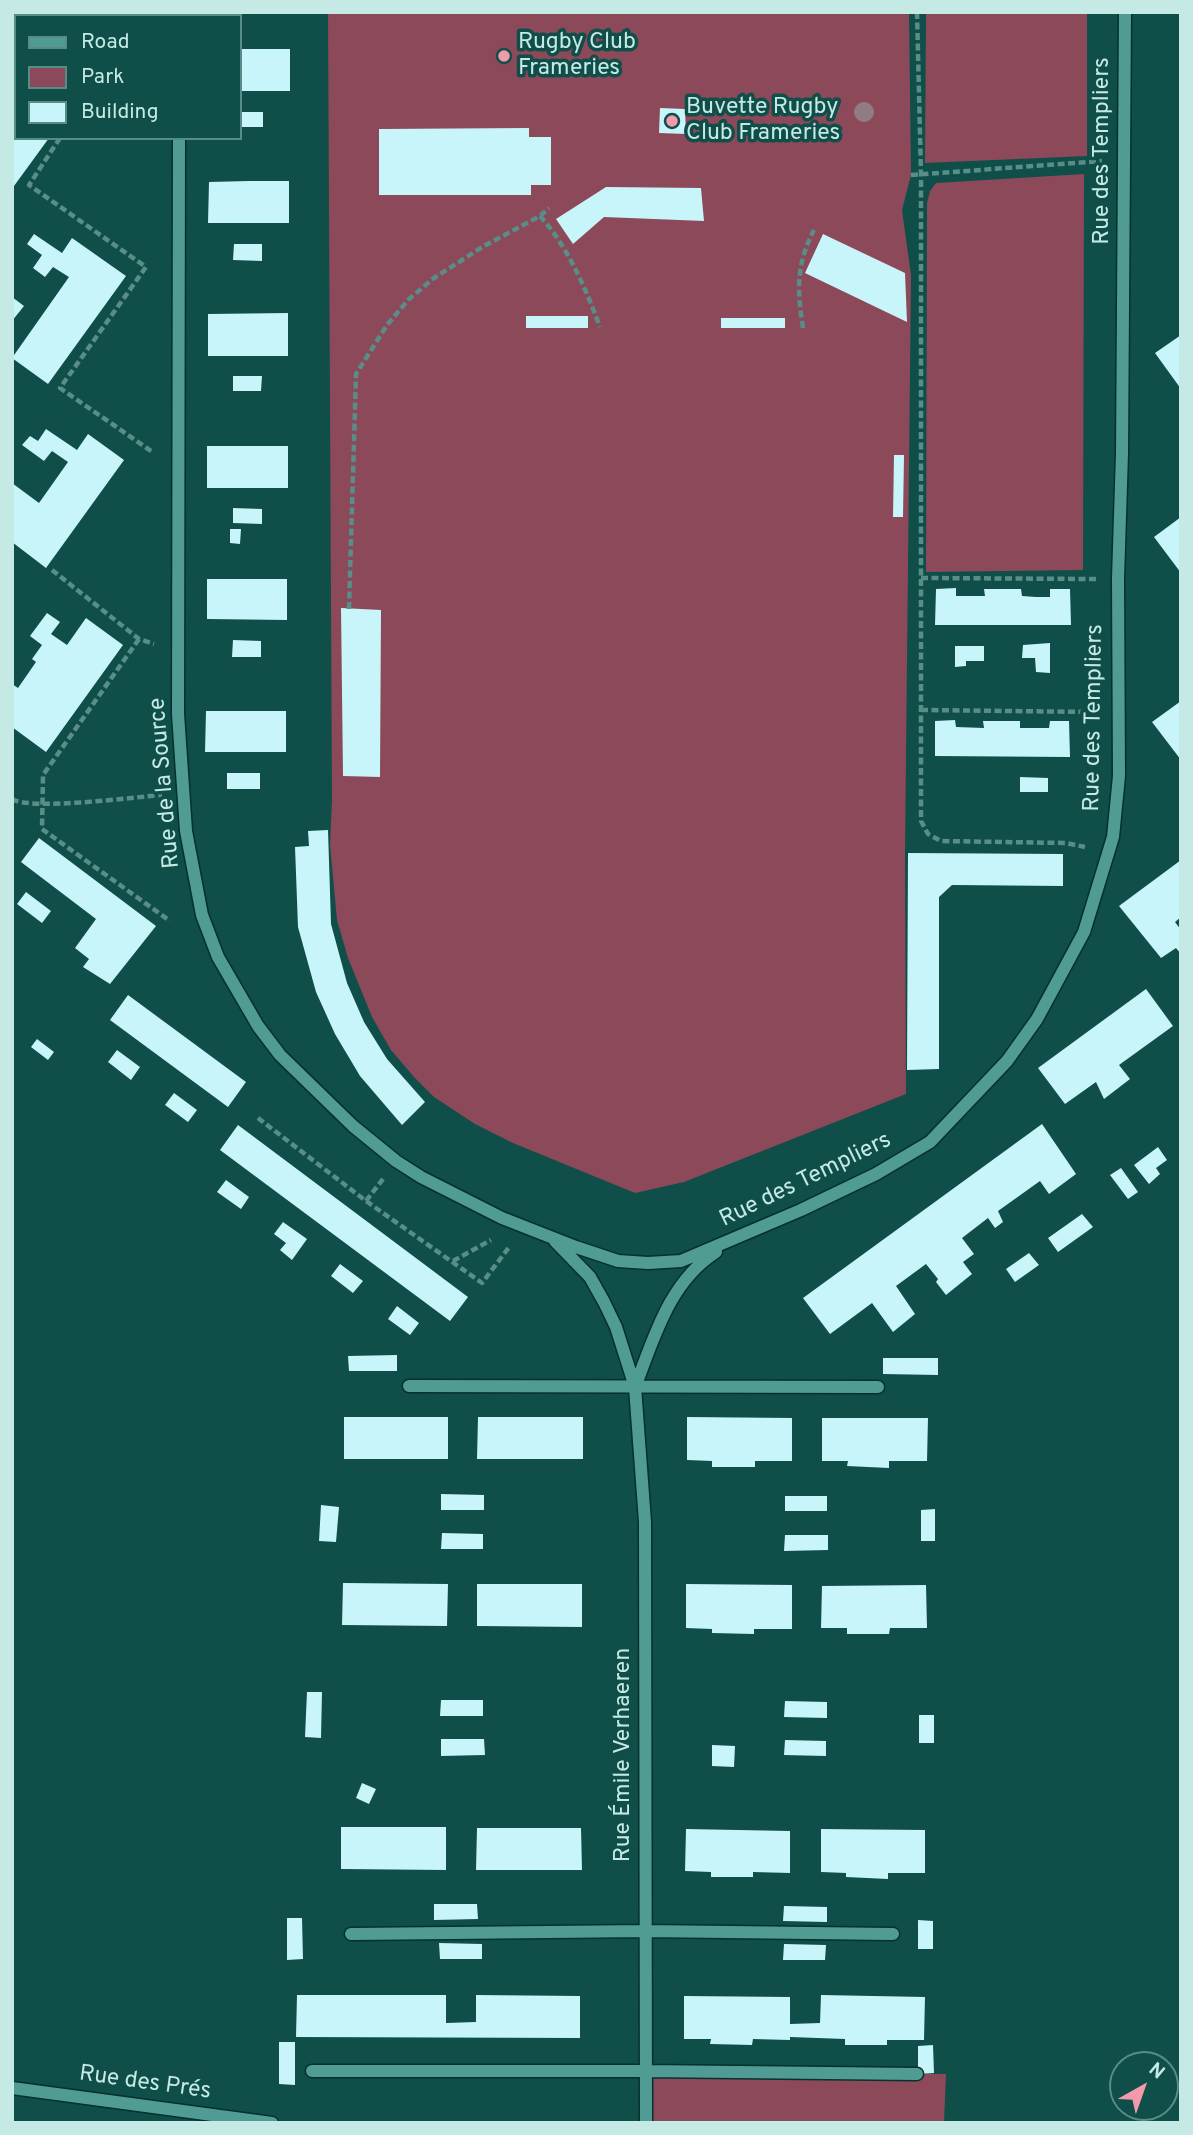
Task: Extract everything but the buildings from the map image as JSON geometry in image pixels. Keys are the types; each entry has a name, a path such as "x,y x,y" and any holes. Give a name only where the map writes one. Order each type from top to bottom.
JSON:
{"street":[{"name":"Rue des Templiers","path":"648,1263 681,1261 737,1238 876,1174 930,1142 965,1107 1037,1019 1084,932 1113,837 1119,776 1118,579 1125,12"},
{"name":"Rue de la Source","path":"179,140 178,714 186,831 202,915 218,957 258,1026 280,1055 353,1125 396,1161 479,1207 525,1227 618,1261 648,1263"},
{"name":"Rue Émile Verhaeren","path":"553,1238 590,1278 604,1302 616,1327 635,1387 645,1522 646,2123"},
{"name":"Rue Émile Verhaeren","path":"635,1387 660,1323 680,1285 706,1258 737,1238"},
{"path":"409,1385 878,1387"},
{"path":"351,1934 646,1931 893,1934"},
{"path":"312,2071 917,2074"},
{"name":"Rue des Prés","path":"12,2088 272,2123"}],"path":[{"path":"917,12 921,175 921,821 928,834 941,841 1066,843 1109,852"},
{"path":"59,140 29,185 146,267 60,388 177,469"},
{"path":"911,175 1124,159"},
{"path":"349,608 356,373 387,325 408,300 434,278 484,246 540,216 549,208"},
{"path":"540,216 551,228 577,274 600,327"},
{"path":"803,328 798,296 800,270 806,246 814,230"},
{"path":"52,570 139,639 178,652"},
{"path":"921,578 1118,579"},
{"path":"139,639 43,775 42,829 170,921"},
{"path":"921,710 1119,713"},
{"path":"12,799 19,803 43,803 184,794"},
{"path":"258,1118 482,1283 525,1227"},
{"path":"453,1261 484,1243 525,1227"}],"green space":[{"path":"328,12 909,12 911,175 902,210 911,275 905,854 906,1094 684,1182 635,1193 513,1143 475,1124 434,1097 391,1050 372,1017 348,958 337,920 330,845 332,801"},
{"path":"926,12 1087,12 1087,156 925,163"},
{"path":"1084,174 1083,570 926,572 927,203 930,191 936,183"},
{"path":"646,2071 946,2074 944,2123 646,2123"}],"place":[{"name":"Rugby Club Frameries","path":"504,56"},
{"name":"Buvette Rugby Club Frameries","path":"672,121"}]}
